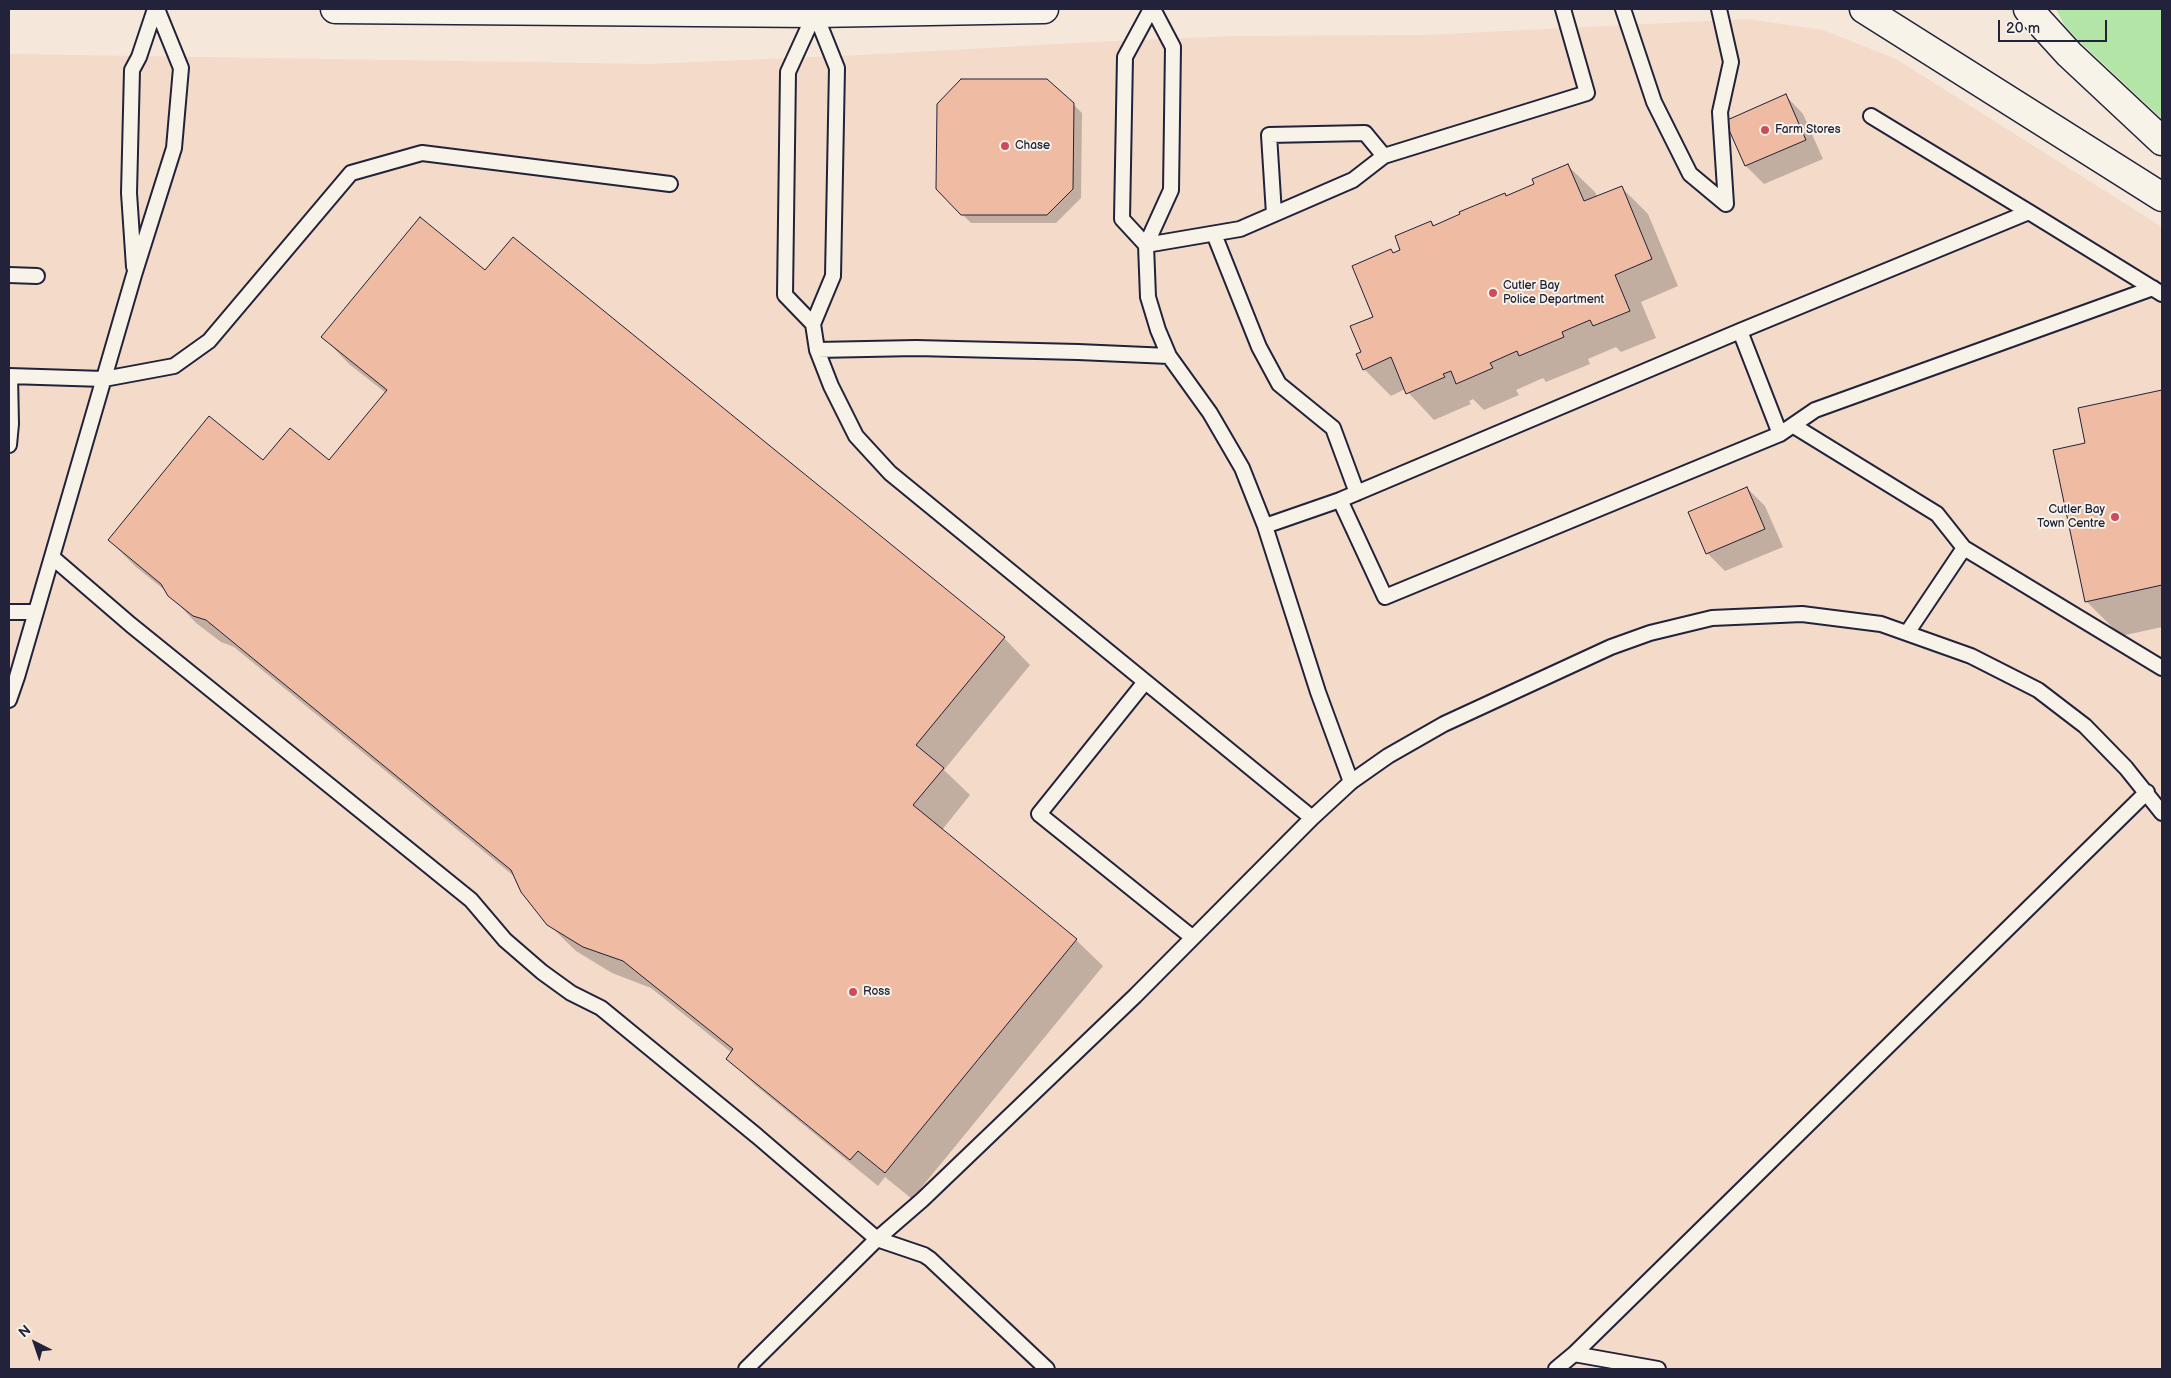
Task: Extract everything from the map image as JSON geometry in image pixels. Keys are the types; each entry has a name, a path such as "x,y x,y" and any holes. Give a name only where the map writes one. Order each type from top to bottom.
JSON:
{"main road":[{"path":"335,9 815,11 1044,9"},
{"path":"1864,9 2162,197"},
{"path":"2028,9 2069,54 2162,141"}],"lane":[{"path":"134,275 129,193 132,70 156,9"},
{"path":"9,700 134,275 174,148 181,68 156,9"},
{"path":"1146,245 1122,219 1126,57 1152,9"},
{"path":"1152,9 1173,47 1171,190 1146,245 1148,297 1158,330 1169,356 1210,413 1242,468 1265,526 1318,692 1351,782"},
{"path":"1146,245 1240,229 1353,180 1384,156 1587,93 1563,9"},
{"path":"1623,9 1654,102 1690,174 1726,204 1720,112 1731,62 1719,9"},
{"path":"813,324 785,295 788,72 815,11"},
{"path":"815,11 838,68 833,276 813,324 817,350 843,412 856,436 873,456 898,479 1312,818"},
{"path":"1871,116 2158,291"},
{"path":"1274,214 1269,135 1365,133 1384,156"},
{"path":"9,445 11,424 9,376 104,379 174,366 209,341 351,173 422,153 670,184"},
{"path":"1265,526 1340,500 1740,331 2029,212"},
{"path":"1214,234 1259,347 1267,362 1280,384 1333,428 1357,493"},
{"path":"9,275 37,276"},
{"path":"1340,500 1385,597 1780,434 1815,410 2158,291"},
{"path":"1740,331 1780,434"},
{"path":"817,350 916,348 1169,356"},
{"path":"1794,426 1937,514 1964,548 2162,668"},
{"path":"1907,633 1964,548"},
{"path":"52,557 124,619 471,900 492,926 528,961 571,993 601,1008 750,1130 877,1239 924,1255 930,1259 1047,1369"},
{"path":"9,612 36,612"},
{"path":"746,1369 877,1239 922,1200 1135,996 1312,818 1351,782 1388,756 1444,724 1611,646 1650,633 1712,618 1802,614 1882,624 1971,656 2038,690 2086,726 2147,792 2162,813"},
{"path":"1146,682 1039,814 1192,937"},
{"path":"1556,1369 1574,1354 2147,792"},
{"path":"1574,1354 1658,1369"}],"shaded area":[{"path":"1747,19 1823,30 1896,59 2162,227 2162,1369 9,1369 9,54 649,64 1234,36 1425,35"}],"green space":[{"path":"2056,9 2162,9 2162,119 2080,42 2065,26"}],"building":[{"name":"Chase","path":"961,79 1047,79 1074,103 1073,189 1047,215 961,215 936,189 937,104"},
{"name":"Farm Stores","path":"1786,94 1806,140 1745,166 1725,121"},
{"name":"Cutler Bay Police Department","path":"1568,164 1584,201 1622,186 1652,259 1615,275 1630,311 1593,326 1590,320 1562,332 1564,337 1519,356 1517,351 1490,363 1493,368 1456,384 1451,371 1443,374 1445,377 1406,394 1391,357 1363,370 1356,354 1361,352 1350,326 1373,317 1352,266 1391,249 1393,253 1400,250 1395,236 1431,221 1433,226 1460,214 1459,212 1505,193 1506,196 1534,184 1532,179"},
{"path":"420,217 485,270 513,237 1005,637 916,745 944,768 913,805 1077,939 885,1173 858,1151 850,1160 726,1059 733,1049 623,961 583,947 547,925 521,892 511,870 206,620 193,616 168,596 161,584 108,540 209,416 263,460 290,428 329,460 387,390 321,337"},
{"name":"Cutler Bay Town Centre","path":"2162,390 2162,585 2085,602 2053,450 2085,443 2078,408"},
{"path":"1747,487 1765,529 1706,554 1688,512"}],"place":[{"name":"Farm Stores","path":"1765,130"},
{"name":"Chase","path":"1005,146"},
{"name":"Cutler Bay Police Department","path":"1493,293"},
{"name":"Cutler Bay Town Centre","path":"2115,517"},
{"name":"Ross","path":"853,992"}]}
